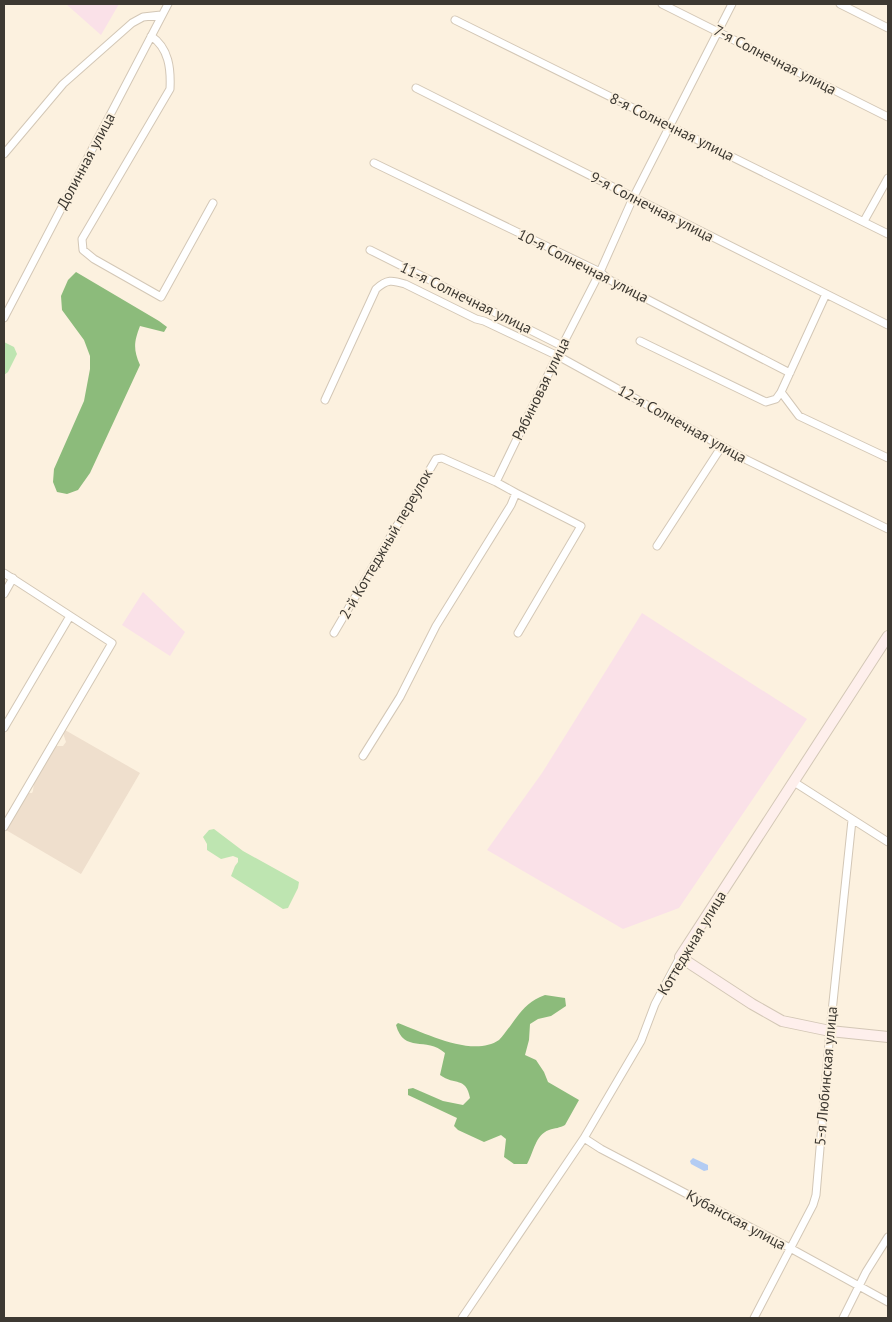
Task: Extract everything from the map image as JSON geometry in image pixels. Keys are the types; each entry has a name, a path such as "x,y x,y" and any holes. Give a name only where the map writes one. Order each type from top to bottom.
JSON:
{"street":[{"name":"Долинная улица","path":"4,318 168,4"},
{"name":"7-я Солнечная улица","path":"662,4 888,117"},
{"name":"Рябиновая улица","path":"496,482 600,272 633,198 732,4"},
{"path":"840,4 888,28"},
{"path":"4,154 63,84 132,23 143,17 161,15"},
{"name":"8-я Солнечная улица","path":"455,20 888,234"},
{"path":"151,36 163,48 168,60 171,74 170,89 82,239 83,250 94,259 161,297 213,203"},
{"name":"9-я Солнечная улица","path":"416,88 888,325"},
{"path":"4,142 17,139"},
{"name":"10-я Солнечная улица","path":"374,162 600,272 608,279 790,373"},
{"path":"864,221 888,178"},
{"name":"11-я Солнечная улица","path":"370,250 562,346"},
{"name":"12-я Солнечная улица","path":"325,400 376,289 383,283 393,281 406,284 476,319 558,356 722,446 888,529"},
{"path":"640,341 766,402 776,398 781,392 826,294"},
{"path":"781,392 799,416 888,458"},
{"path":"657,546 722,446"},
{"name":"2-й Коттеджный переулок","path":"334,633 436,458 442,458 496,482"},
{"path":"496,482 581,526 518,634"},
{"path":"364,756 400,696 436,626 511,506 516,493"},
{"path":"4,573 112,643 4,827"},
{"path":"4,594 13,578"},
{"path":"4,728 70,616"},
{"name":"Коттеджная улица","path":"462,1318 584,1138 641,1041 655,1004 680,957 888,636"},
{"path":"794,782 888,842"},
{"name":"5-я Любинская улица","path":"754,1318 813,1205 816,1195 830,1031 852,820"},
{"path":"680,957 752,1004 782,1021 830,1031 888,1037"},
{"name":"Кубанская улица","path":"584,1138 601,1149 790,1248 888,1302"},
{"path":"843,1318 888,1237"}],"shaded area":[{"path":"66,4 119,4 101,35"},
{"path":"143,592 185,632 170,656 122,625"},
{"path":"642,613 807,719 679,908 623,929 487,850 542,773"},
{"path":"65,730 140,773 81,874 6,830 27,793 32,793 34,782 55,746 63,746 66,742 63,733"}],"green space":[{"path":"76,272 167,327 164,332 140,326 135,346 140,365 90,473 78,490 67,494 57,492 53,482 54,469 84,401 90,369 90,356 84,340 62,310 61,296 68,280"},
{"path":"4,342 14,347 17,354 8,372 4,375"},
{"path":"214,829 243,851 299,882 288,908 283,909 231,876 238,858 233,856 221,859 207,850 207,844 203,837 209,830"},
{"path":"545,995 565,998 566,1006 551,1016 538,1019 530,1024 529,1040 525,1055 536,1060 548,1082 579,1100 565,1125 544,1132 535,1144 527,1164 514,1164 504,1157 506,1139 501,1135 484,1142 458,1130 454,1126 457,1118 408,1095 408,1089 413,1088 443,1101 463,1105 470,1098 463,1084 440,1075 445,1053 438,1048 404,1039 396,1025 398,1023 449,1042 476,1046 488,1045 499,1040 529,1003"}],"water":[{"path":"693,1158 708,1165 708,1170 704,1171 691,1164 690,1161"}]}
